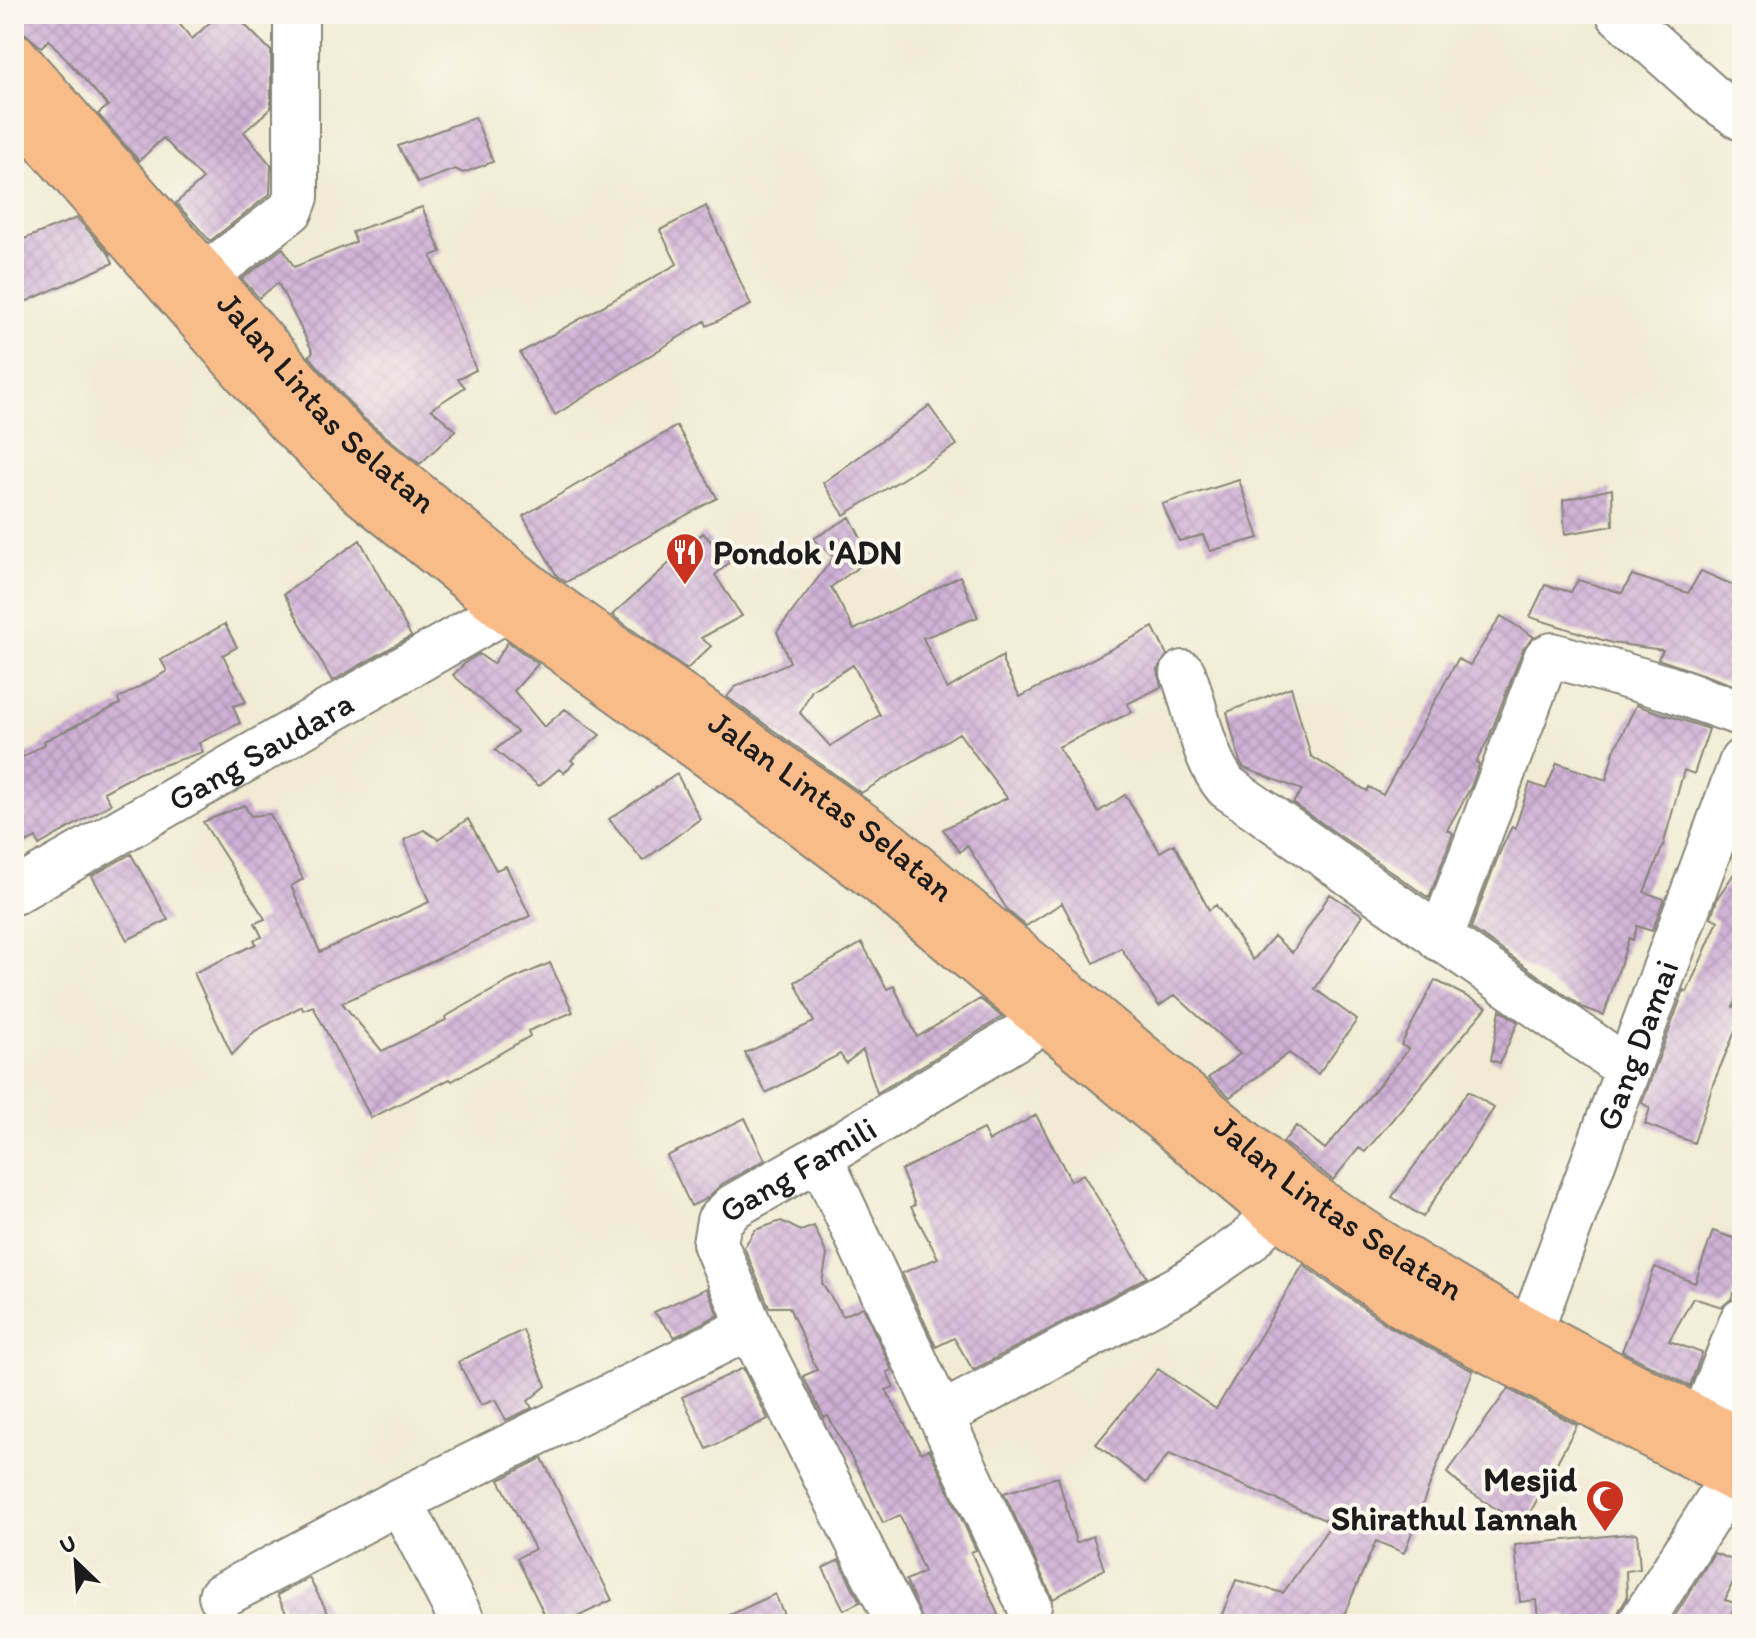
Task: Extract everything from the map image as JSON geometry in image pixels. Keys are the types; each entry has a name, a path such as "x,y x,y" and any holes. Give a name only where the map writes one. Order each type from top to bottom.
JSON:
{"highway":[{"name":"Jalan Lintas Selatan","path":"14,55 344,434 767,776 881,883 1274,1213 1405,1307 1739,1467"},
{"name":"Jalan Lintas Selatan","path":"14,107 287,421 361,493 506,610 767,776 891,845 1287,1178 1338,1216 1417,1267 1703,1421 1739,1467"}],"street":[{"path":"206,275 291,210 296,197 296,14"},
{"path":"1619,14 1712,97 1739,112"},
{"name":"Gang Saudara","path":"14,892 506,610"},
{"path":"1440,939 1546,658 1552,655 1653,683 1742,714"},
{"path":"1183,673 1212,766 1227,787 1626,1068"},
{"name":"Gang Damai","path":"1531,1330 1742,761"},
{"name":"Gang Famili","path":"899,1624 750,1327 715,1243 719,1221 734,1206 1044,1021"},
{"path":"820,1157 1029,1605"},
{"path":"940,1416 1183,1286 1248,1241 1274,1213"},
{"path":"1703,1421 1742,1321"},
{"path":"221,1596 400,1501 750,1327"},
{"path":"1640,1624 1739,1467"},
{"path":"400,1501 464,1624"}],"building":[{"path":"14,14 171,14 192,39 219,14 234,14 271,51 271,108 244,132 271,165 270,194 210,241 176,203 203,179 163,138 139,161 98,114 108,106 49,40 41,47 23,32 15,31"},
{"path":"475,117 493,162 463,173 455,169 418,183 398,146"},
{"path":"706,206 751,305 707,326 705,321 555,415 520,353 677,264 660,230"},
{"path":"422,207 441,252 431,256 476,370 458,379 465,387 431,409 456,430 420,464 361,416 309,356 313,352 278,283 259,298 242,279 283,248 294,267 356,242 352,232"},
{"path":"77,218 109,254 113,263 14,307 14,243"},
{"path":"929,406 957,445 844,515 823,483"},
{"path":"677,426 717,498 566,582 557,576 523,516"},
{"path":"1239,480 1259,538 1210,551 1203,535 1179,541 1162,504"},
{"path":"1612,489 1613,526 1565,534 1563,500"},
{"path":"850,517 871,558 831,587 854,630 960,576 978,617 923,638 947,689 1003,656 1003,663 1020,697 1153,627 1167,655 1158,669 1161,687 1127,704 1132,712 1058,747 1098,812 1125,795 1160,852 1174,844 1209,910 1216,905 1253,960 1274,936 1292,953 1330,894 1363,915 1315,989 1357,1020 1318,1074 1289,1053 1230,1097 1208,1078 1240,1054 1175,995 1159,1006 1121,948 1094,963 1062,903 1026,926 1008,911 967,845 960,852 943,829 1007,798 959,733 861,793 727,697 735,687 790,662 777,632 834,557 813,539","holes":["853,665 880,715 830,746 800,713 812,690"]},
{"path":"703,533 730,562 715,575 742,616 701,638 711,646 687,669 612,615"},
{"path":"360,540 411,636 332,681 284,594"},
{"path":"1701,571 1742,589 1742,688 1658,659 1663,650 1612,643 1530,617 1545,585 1571,592 1578,580 1622,593 1632,575 1688,593"},
{"path":"1501,616 1534,637 1523,649 1488,740 1476,762 1479,764 1471,787 1447,830 1453,833 1429,898 1293,803 1302,790 1244,768 1240,762 1227,712 1291,687 1311,756 1367,791 1369,787 1383,795 1458,659 1470,665"},
{"path":"225,624 237,647 223,655 246,702 233,706 240,723 199,743 203,752 139,773 104,792 111,804 39,845 36,838 14,849 14,762 45,744 44,741 120,704 118,699 167,671 161,660"},
{"path":"508,642 538,664 514,691 544,727 565,709 600,735 571,760 574,763 564,773 559,769 539,786 495,750 517,732 453,675 479,654 493,664"},
{"path":"1636,705 1709,729 1694,774 1684,770 1663,846 1644,892 1664,899 1652,931 1637,926 1633,940 1629,938 1604,1015 1584,1008 1471,928 1499,854 1512,826 1515,828 1530,783 1546,789 1557,763 1606,780 1614,751"},
{"path":"677,774 700,819 643,861 609,819"},
{"path":"244,805 251,816 270,814 303,879 291,886 320,952 429,902 404,840 424,830 438,839 468,819 496,870 506,866 530,916 342,1003 382,1051 446,1020 445,1017 511,980 550,963 573,1012 528,1031 530,1036 452,1081 450,1079 371,1118 313,1006 303,1010 302,1006 255,1031 232,1055 194,973 256,944 254,940 262,937 255,923 265,919 203,822"},
{"path":"131,854 168,920 127,940 92,876"},
{"path":"1742,862 1742,984 1733,1007 1742,1010 1742,1015 1713,1084 1694,1143 1645,1124 1650,1108 1642,1103 1684,990 1687,992 1718,921 1711,917 1718,897"},
{"path":"862,943 887,989 894,986 917,1037 980,999 1002,1017 877,1093 863,1050 846,1063 840,1054 766,1093 745,1053 814,1022 795,982"},
{"path":"1435,980 1487,1007 1365,1152 1359,1148 1333,1180 1283,1142 1296,1126 1325,1149 1409,1049 1401,1045"},
{"path":"1500,1010 1518,1022 1500,1063 1491,1060"},
{"path":"1468,1091 1494,1108 1423,1217 1392,1197"},
{"path":"1036,1115 1071,1181 1083,1174 1147,1277 973,1370 954,1338 936,1347 902,1273 938,1258 911,1207 915,1205 901,1170 983,1129 989,1141"},
{"path":"745,1118 765,1160 691,1206 667,1156"},
{"path":"781,1221 801,1231 814,1226 827,1255 822,1283 843,1316 863,1307 892,1370 887,1372 894,1387 886,1390 921,1453 929,1449 976,1550 971,1552 1002,1624 924,1624 906,1580 924,1572 900,1515 883,1523 861,1475 828,1416 824,1418 803,1376 817,1370 789,1307 769,1307 744,1247 755,1230"},
{"path":"1713,1231 1742,1241 1742,1275 1731,1299 1722,1307 1693,1298 1669,1341 1702,1353 1690,1386 1622,1351 1655,1267 1695,1283"},
{"path":"1303,1265 1390,1327 1473,1371 1404,1553 1376,1541 1340,1624 1218,1624 1236,1580 1283,1593 1332,1523 1169,1454 1146,1483 1096,1444 1158,1369 1216,1409"},
{"path":"707,1288 718,1315 675,1337 654,1312"},
{"path":"523,1330 546,1386 528,1401 532,1408 506,1420 495,1400 481,1405 458,1362"},
{"path":"743,1368 768,1419 707,1449 682,1397"},
{"path":"1508,1389 1577,1425 1523,1526 1467,1490 1447,1473"},
{"path":"542,1458 612,1600 563,1624 549,1624 517,1558 535,1549 499,1480"},
{"path":"1058,1477 1076,1543 1093,1536 1104,1569 1053,1599 1004,1493"},
{"path":"1637,1533 1640,1569 1626,1571 1627,1598 1615,1624 1569,1624 1568,1615 1538,1618 1536,1600 1520,1602 1515,1545"},
{"path":"1714,1553 1741,1563 1725,1600 1738,1604 1724,1624 1670,1624"},
{"path":"839,1560 860,1602 844,1610 823,1568"},
{"path":"309,1578 334,1624 292,1624 277,1595"},
{"path":"775,1594 788,1624 711,1624"}],"place":[{"name":"Pondok 'ADN","path":"685,586"},
{"name":"Mesjid Shirathul Iannah","path":"1605,1533"}]}
